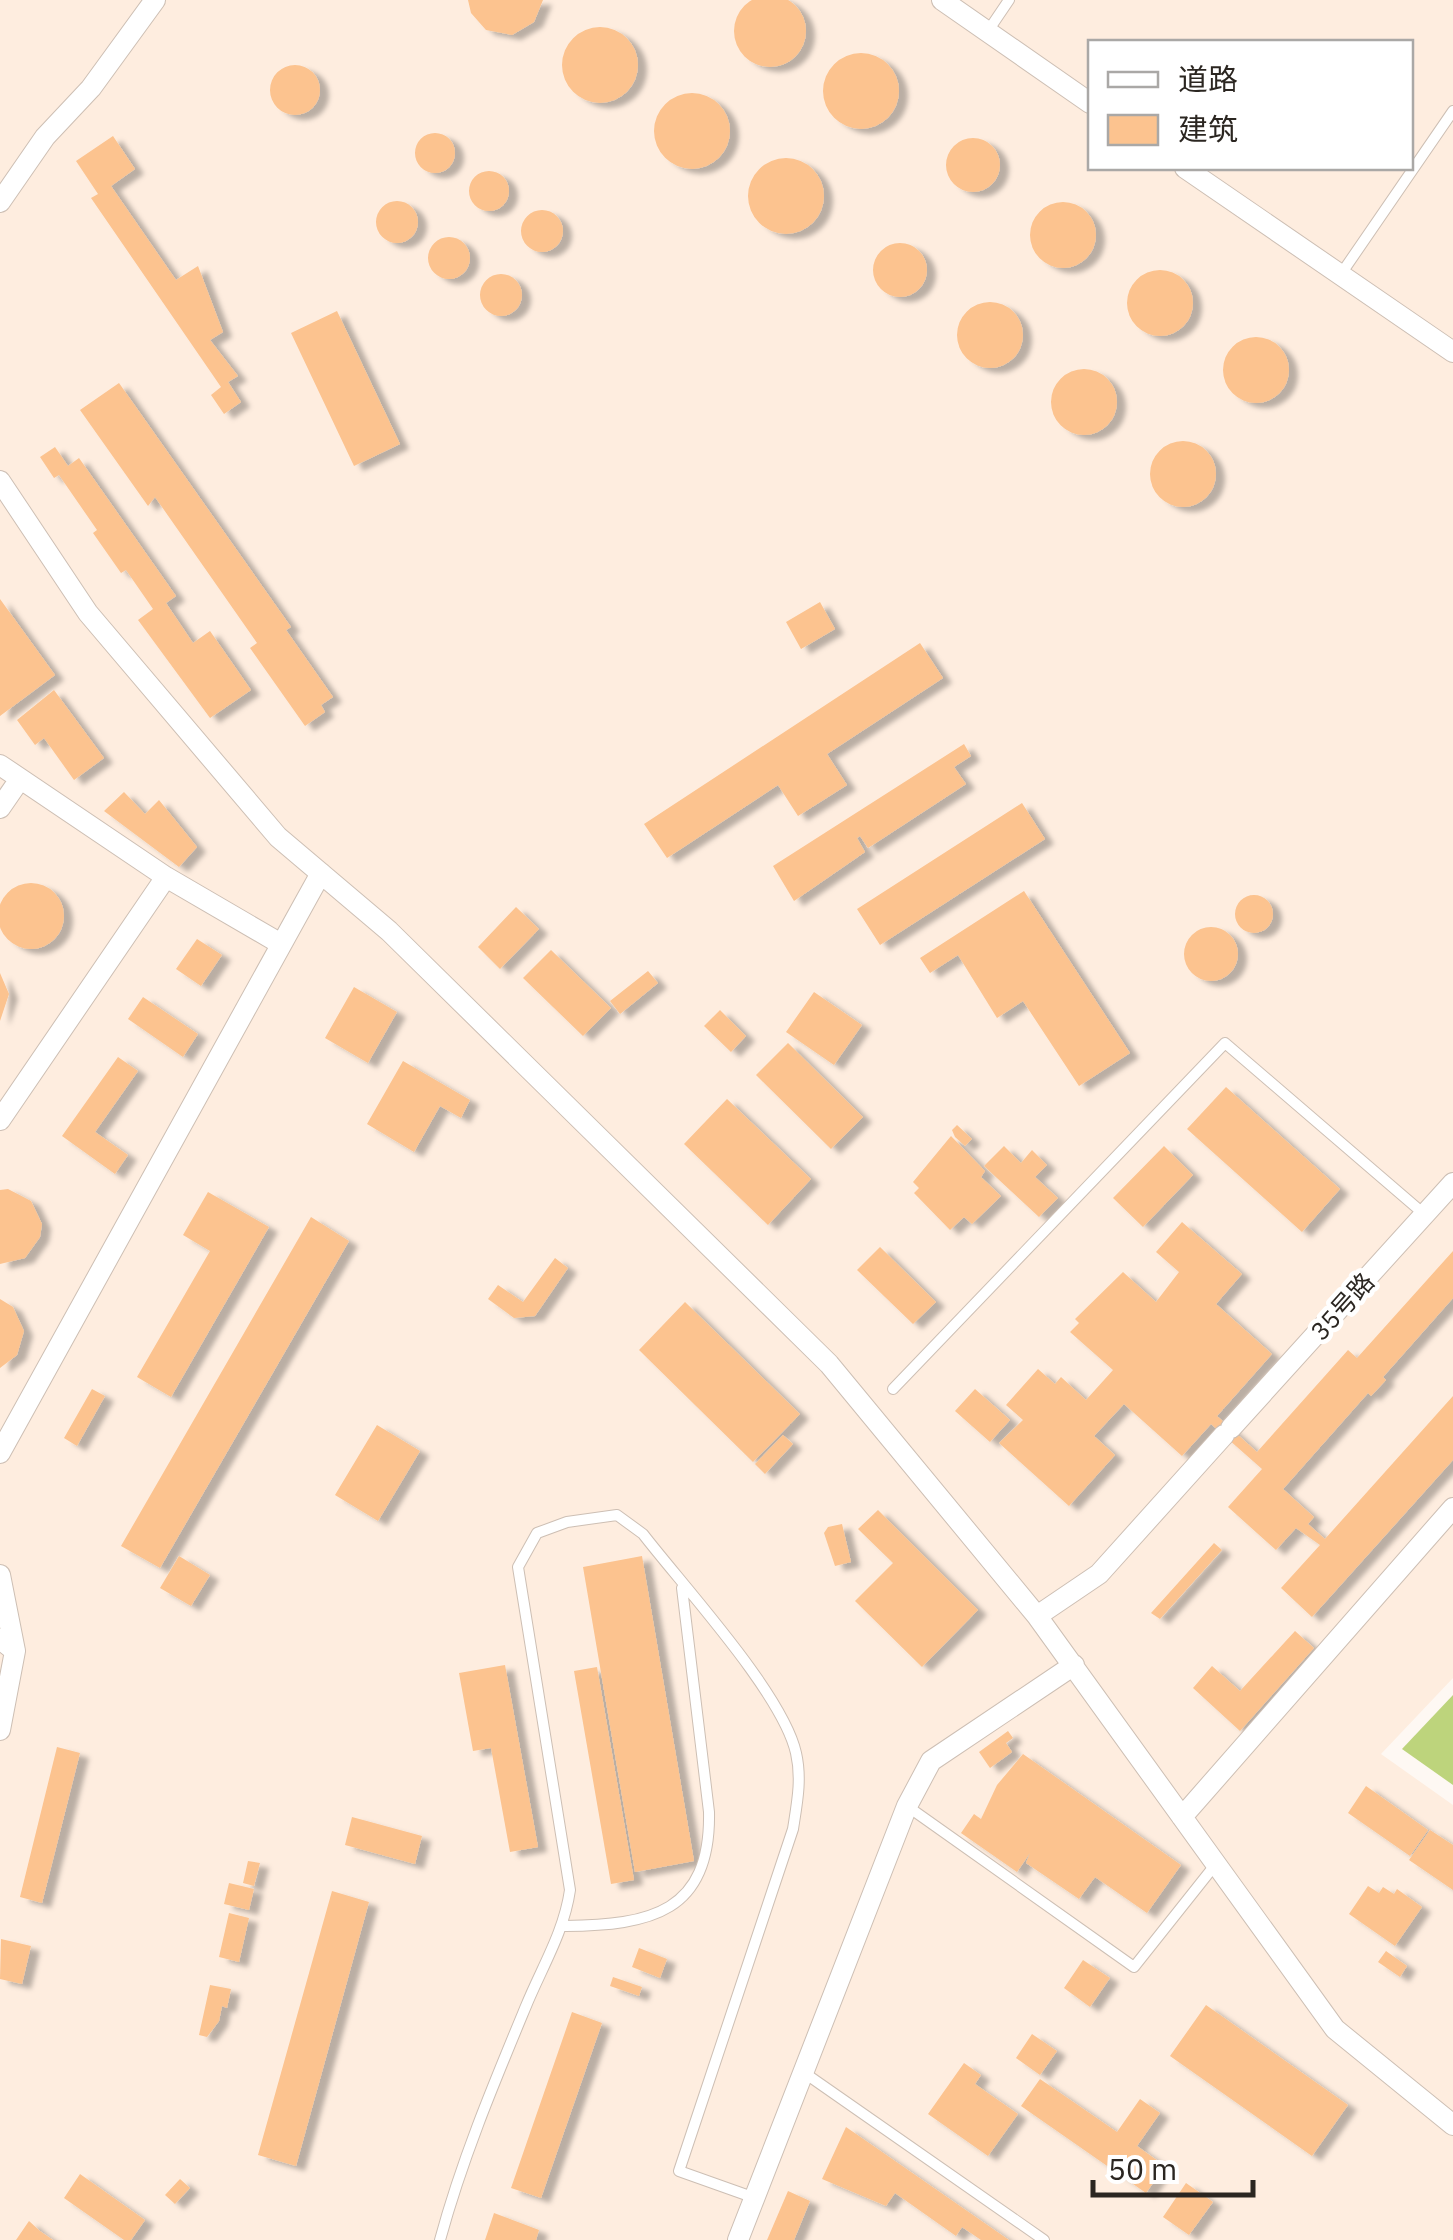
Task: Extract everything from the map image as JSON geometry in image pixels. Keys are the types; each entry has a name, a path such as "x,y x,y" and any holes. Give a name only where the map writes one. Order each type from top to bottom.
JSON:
{"street":[{"path":"0,202 45,136 91,88 155,0"},
{"path":"942,0 1088,102"},
{"path":"1188,170 1453,352"},
{"path":"0,480 88,613 278,837 389,931 829,1364 1037,1616 1336,2028 1453,2126"},
{"path":"0,766 166,876 282,944"},
{"path":"0,808 20,779"},
{"path":"0,1453 321,874"},
{"path":"0,1120 166,876"},
{"name":"35号路","path":"1037,1616 1099,1574 1453,1184"},
{"path":"1182,1817 1453,1508"},
{"path":"0,1576 8,1645 0,1730"},
{"path":"738,2240 806,2074 906,1806 930,1760 1074,1666"}],"lane":[{"path":"987,32 1010,0"},
{"path":"1413,169 1453,111"},
{"path":"1341,274 1412,170"},
{"path":"893,1390 1225,1043 1424,1214"},
{"path":"440,2240 460,2166 546,1958 564,1926 570,1890 518,1567 536,1533 567,1522 618,1516 643,1534 780,1711 796,1752 800,1791 793,1829 679,2171 755,2198"},
{"path":"564,1926 653,1918 682,1900 700,1876 710,1846 682,1584"},
{"path":"906,1806 1134,1967 1216,1865"},
{"path":"806,2074 1044,2240"}],"shaded area":[{"path":"0,0 1453,0 1453,1678 1381,1754 1453,1805 1453,2240 0,2240"}],"green space":[{"path":"1453,1695 1453,1785 1402,1749"}],"building":[{"path":"753,-1 787,-1 804,17 804,45 784,65 756,65 736,45 736,17"},
{"path":"468,0 543,0 534,22 512,35 486,30 471,13"},
{"path":"600,27 627,38 638,65 627,92 600,103 573,92 562,65 573,38"},
{"path":"861,53 888,64 899,91 888,118 861,129 834,118 823,91 834,64"},
{"path":"295,65 313,72 320,90 313,108 295,115 277,108 270,90 277,72"},
{"path":"692,93 719,104 730,131 719,158 692,169 665,158 654,131 665,104"},
{"path":"435,133 449,139 455,153 449,167 435,173 421,167 415,153 421,139"},
{"path":"113,136 135,169 111,186 176,280 198,266 223,332 210,340 238,376 228,382 241,402 224,414 211,395 221,387 91,198 98,194 76,161"},
{"path":"973,138 992,146 1000,165 992,184 973,192 954,184 946,165 954,146"},
{"path":"786,158 813,169 824,196 813,223 786,234 759,223 748,196 759,169"},
{"path":"489,171 503,177 509,191 503,205 489,211 475,205 469,191 475,177"},
{"path":"397,201 412,207 418,222 412,237 397,243 382,237 376,222 382,207"},
{"path":"1063,202 1086,212 1096,235 1086,258 1063,268 1040,258 1030,235 1040,212"},
{"path":"542,210 557,216 563,231 557,246 542,252 527,246 521,231 527,216"},
{"path":"449,237 464,243 470,258 464,273 449,279 434,273 428,258 434,243"},
{"path":"900,243 919,251 927,270 919,289 900,297 881,289 873,270 881,251"},
{"path":"1160,270 1183,280 1193,303 1183,326 1160,336 1137,326 1127,303 1137,280"},
{"path":"501,274 516,280 522,295 516,310 501,316 486,310 480,295 486,280"},
{"path":"990,302 1013,312 1023,335 1013,358 990,368 967,358 957,335 967,312"},
{"path":"337,311 400,444 354,466 291,333"},
{"path":"1256,337 1279,347 1289,370 1279,393 1256,403 1233,393 1223,370 1233,347"},
{"path":"1084,369 1107,379 1117,402 1107,425 1084,435 1061,425 1051,402 1061,379"},
{"path":"119,383 291,627 286,630 333,697 321,705 325,712 305,726 250,648 257,643 155,497 148,506 80,410"},
{"path":"1183,441 1206,451 1216,474 1206,497 1183,507 1160,497 1150,474 1160,451"},
{"path":"55,447 68,466 79,458 176,596 166,603 193,643 210,631 251,690 210,718 138,620 153,609 126,570 121,573 59,475 54,478 40,457"},
{"path":"0,599 55,675 0,716"},
{"path":"820,602 835,629 801,649 786,622"},
{"path":"920,643 943,678 827,754 847,785 798,816 778,785 667,858 644,824"},
{"path":"54,690 104,758 74,780 44,738 35,745 17,720"},
{"path":"964,744 971,756 954,767 966,784 868,848 860,836 857,838 865,852 794,901 773,866"},
{"path":"124,792 145,814 159,800 197,847 179,867 104,811"},
{"path":"1022,803 1045,839 880,945 857,909"},
{"path":"18,885 44,885 62,903 62,929 44,947 18,947 0,929 0,903"},
{"path":"1024,891 1130,1053 1079,1086 1023,1001 997,1018 958,955 930,973 920,958"},
{"path":"1254,895 1268,900 1273,914 1268,928 1254,933 1240,928 1235,914 1240,900"},
{"path":"516,907 539,929 500,969 478,947"},
{"path":"1211,927 1230,935 1238,954 1230,973 1211,981 1192,973 1184,954 1192,935"},
{"path":"197,939 222,955 201,986 176,969"},
{"path":"551,950 611,1008 583,1036 523,978"},
{"path":"648,971 658,983 620,1014 610,1001"},
{"path":"0,973 9,994 0,1021"},
{"path":"354,987 397,1012 368,1063 325,1038"},
{"path":"814,992 862,1025 834,1065 786,1032"},
{"path":"143,997 198,1034 183,1057 128,1019"},
{"path":"720,1010 746,1036 731,1052 704,1026"},
{"path":"788,1043 863,1117 831,1149 756,1075"},
{"path":"118,1057 138,1071 95,1132 128,1155 115,1174 62,1136"},
{"path":"403,1061 470,1100 461,1118 440,1106 414,1152 367,1124"},
{"path":"1226,1087 1340,1189 1302,1232 1187,1129"},
{"path":"727,1099 811,1179 768,1225 684,1144"},
{"path":"957,1125 972,1139 965,1146 952,1130"},
{"path":"951,1136 985,1171 981,1177 1001,1196 972,1224 964,1217 950,1230 914,1193 919,1188 913,1182"},
{"path":"1004,1146 1021,1163 1032,1150 1047,1165 1035,1177 1058,1198 1039,1217 984,1166"},
{"path":"1164,1146 1193,1175 1143,1227 1113,1198"},
{"path":"8,1189 31,1201 42,1224 40,1237 25,1258 0,1264 0,1190"},
{"path":"208,1192 269,1227 171,1397 137,1377 210,1251 183,1235"},
{"path":"311,1217 349,1241 160,1568 121,1546"},
{"path":"1182,1222 1242,1274 1216,1304 1272,1354 1217,1416 1257,1452 1348,1350 1357,1358 1453,1251 1453,1298 1383,1377 1386,1380 1371,1396 1368,1393 1283,1489 1314,1517 1308,1524 1325,1539 1453,1396 1453,1460 1312,1617 1281,1588 1320,1545 1296,1528 1276,1550 1228,1507 1262,1469 1211,1424 1182,1456 1124,1404 1094,1436 1115,1455 1069,1506 999,1443 1023,1420 1006,1405 1038,1369 1055,1384 1061,1377 1086,1400 1113,1370 1070,1332 1079,1323 1075,1319 1123,1272 1156,1302 1179,1272 1156,1252"},
{"path":"880,1247 936,1302 913,1324 857,1270"},
{"path":"555,1258 568,1268 535,1316 514,1318 488,1299 498,1285 523,1302"},
{"path":"0,1299 13,1307 24,1331 17,1355 0,1368"},
{"path":"685,1302 800,1414 753,1462 639,1350"},
{"path":"92,1389 105,1396 77,1446 64,1438"},
{"path":"975,1389 1010,1420 990,1442 955,1411"},
{"path":"377,1425 420,1451 378,1521 335,1495"},
{"path":"783,1435 793,1444 765,1474 755,1464"},
{"path":"878,1510 978,1610 922,1667 855,1601 893,1563 858,1529"},
{"path":"842,1524 851,1562 835,1566 824,1533 828,1527"},
{"path":"1214,1543 1222,1550 1160,1619 1151,1613"},
{"path":"179,1556 210,1575 191,1606 160,1588"},
{"path":"642,1556 694,1861 635,1872 583,1567"},
{"path":"1295,1631 1314,1648 1240,1731 1193,1688 1212,1666 1240,1691"},
{"path":"505,1665 538,1847 510,1852 491,1748 473,1751 459,1673"},
{"path":"597,1667 634,1880 611,1884 574,1671"},
{"path":"1008,1731 1013,1738 1006,1743 1012,1752 990,1768 979,1752"},
{"path":"57,1747 80,1753 42,1903 20,1897"},
{"path":"1023,1754 1181,1865 1147,1913 1095,1877 1079,1899 1026,1863 1030,1853 1017,1872 961,1833 974,1814 981,1819 997,1785"},
{"path":"1366,1786 1428,1830 1410,1856 1348,1813"},
{"path":"352,1817 422,1836 415,1864 345,1845"},
{"path":"1430,1830 1453,1845 1453,1890 1409,1860"},
{"path":"248,1861 260,1863 254,1886 243,1883"},
{"path":"229,1883 254,1889 249,1910 224,1904"},
{"path":"1368,1886 1379,1893 1383,1887 1394,1894 1397,1889 1422,1907 1395,1946 1349,1914"},
{"path":"332,1891 369,1902 296,2166 258,2155"},
{"path":"229,1913 249,1918 239,1962 219,1957"},
{"path":"1,1939 31,1946 22,1984 0,1979"},
{"path":"639,1948 667,1959 660,1978 632,1967"},
{"path":"1386,1951 1407,1966 1400,1977 1378,1962"},
{"path":"1083,1960 1110,1978 1090,2007 1064,1988"},
{"path":"613,1977 642,1987 639,1996 610,1986"},
{"path":"210,1985 231,1989 227,2008 222,2006 219,2021 207,2037 199,2035"},
{"path":"1206,2005 1348,2105 1312,2156 1170,2056"},
{"path":"572,2012 602,2023 541,2198 511,2188"},
{"path":"1032,2034 1057,2051 1040,2075 1016,2058"},
{"path":"964,2063 981,2075 975,2084 1018,2114 988,2156 928,2114"},
{"path":"1040,2079 1117,2132 1140,2099 1160,2113 1137,2146 1165,2166 1146,2193 1021,2106"},
{"path":"846,2127 1009,2240 981,2240 962,2227 956,2236 895,2193 886,2206 822,2179"},
{"path":"80,2174 145,2220 131,2240 124,2240 64,2198"},
{"path":"180,2179 190,2188 175,2204 165,2195"},
{"path":"1186,2183 1213,2202 1189,2235 1163,2217"},
{"path":"788,2191 810,2201 794,2240 767,2240"},
{"path":"494,2213 539,2230 536,2240 485,2240"},
{"path":"29,2221 40,2231 53,2240 16,2240"}]}
